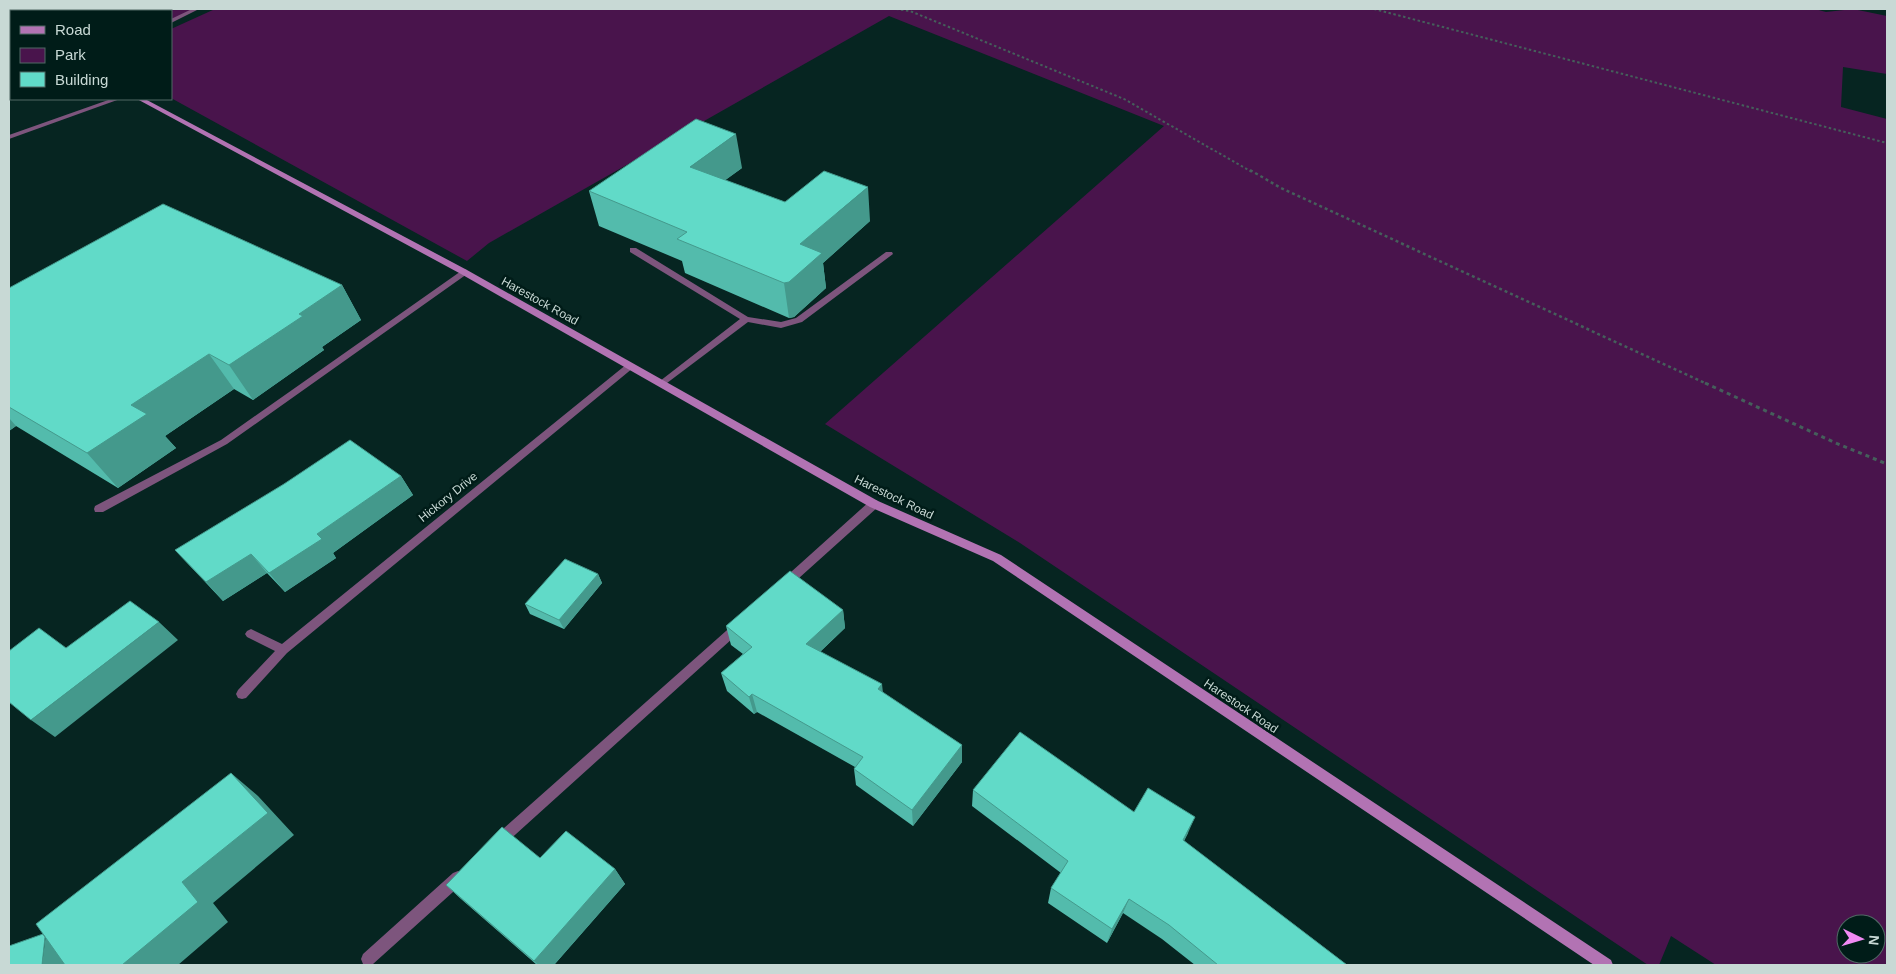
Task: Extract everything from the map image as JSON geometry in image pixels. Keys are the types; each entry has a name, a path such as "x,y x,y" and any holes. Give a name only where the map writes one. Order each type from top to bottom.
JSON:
{"street":[{"path":"172,21 196,9"},
{"path":"9,137 114,100"},
{"name":"Harestock Road","path":"142,100 464,272 874,504 997,558 1606,965"},
{"path":"633,250 746,318 781,325 799,320 889,254"},
{"path":"99,509 224,442 464,272"},
{"path":"663,383 746,318"},
{"name":"Hickory Drive","path":"242,694 283,650 630,366"},
{"path":"779,590 874,504"},
{"path":"492,847 750,616"},
{"path":"251,634 283,650"},
{"path":"368,959 470,867"}],"path":[{"path":"896,9 910,11 1124,99 1281,188 1838,444 1887,464"},
{"path":"1374,9 1887,143"}],"green space":[{"path":"26,9 196,9 172,20 172,10"},
{"path":"215,9 1815,9 1826,12 1853,9 1887,16 1887,74 1843,67 1841,107 1887,119 1887,965 1716,965 1671,936 1659,965 1648,965 1020,543 825,424 1164,126 889,16 489,243 467,261 172,99 172,29"}],"building":[{"path":"696,119 736,134 690,167 785,202 824,171 868,187 800,244 822,253 789,282 784,283 677,239 687,232 589,191"},
{"path":"163,204 342,285 299,314 303,316 229,365 209,354 131,405 147,414 87,453 9,407 9,288"},
{"path":"350,440 401,476 317,534 322,539 269,573 251,554 206,582 175,550 284,484"},
{"path":"565,559 598,574 559,620 525,604"},
{"path":"790,571 843,610 806,644 882,684 878,689 962,745 912,810 854,769 863,757 752,694 749,697 721,673 752,647 726,626"},
{"path":"130,601 159,622 31,720 9,702 9,651 39,628 66,648"},
{"path":"1020,732 1134,812 1148,788 1195,817 1183,840 1347,965 1218,965 1169,925 1129,899 1112,929 1051,888 1068,861 973,790"},
{"path":"231,773 268,813 182,882 198,902 122,965 65,965 36,924"},
{"path":"502,827 540,858 566,831 615,869 534,961 446,885"},
{"path":"43,934 45,937 42,965 9,965 9,946"}]}
